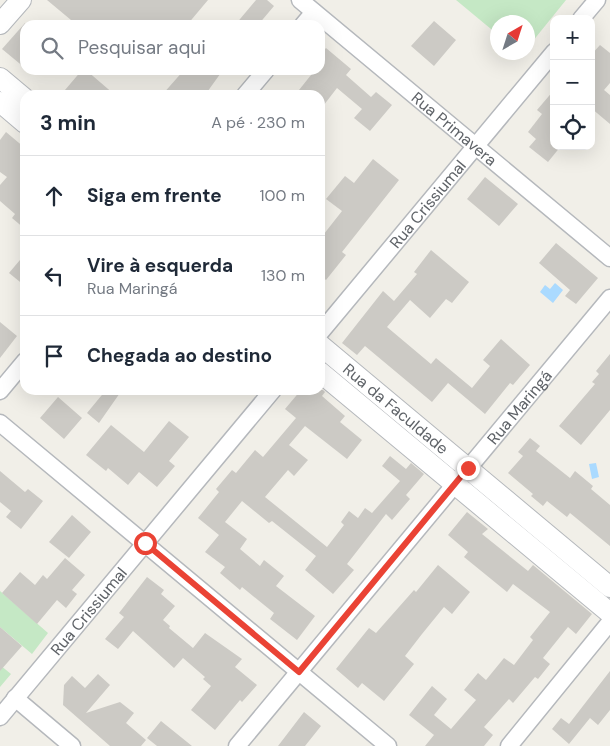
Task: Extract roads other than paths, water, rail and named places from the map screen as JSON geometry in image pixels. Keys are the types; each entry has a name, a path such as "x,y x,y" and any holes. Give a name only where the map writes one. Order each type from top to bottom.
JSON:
{"street":[{"path":"0,24 21,0"},
{"name":"Rua Primavera","path":"300,0 324,20"},
{"path":"584,15 597,0"},
{"path":"307,20 314,12"},
{"name":"Rua Primavera","path":"325,21 610,258"},
{"name":"Rua Crissiumal","path":"325,327 550,57"},
{"path":"249,90 262,75"},
{"path":"0,78 20,95"},
{"path":"0,102 20,119"},
{"name":"Rua Maringá","path":"237,746 610,298"},
{"name":"Rua da Faculdade","path":"325,349 610,586"},
{"path":"0,391 20,367"},
{"name":"Rua da Faculdade","path":"325,376 610,613"},
{"name":"Rua Crissiumal","path":"0,717 269,395"},
{"path":"0,423 388,746"},
{"path":"510,746 610,622"},
{"path":"15,698 72,746"}],"water":[{"path":"555,283 563,290 553,303 540,292 545,285 550,289"},
{"path":"596,463 599,477 592,479 589,464"}]}
